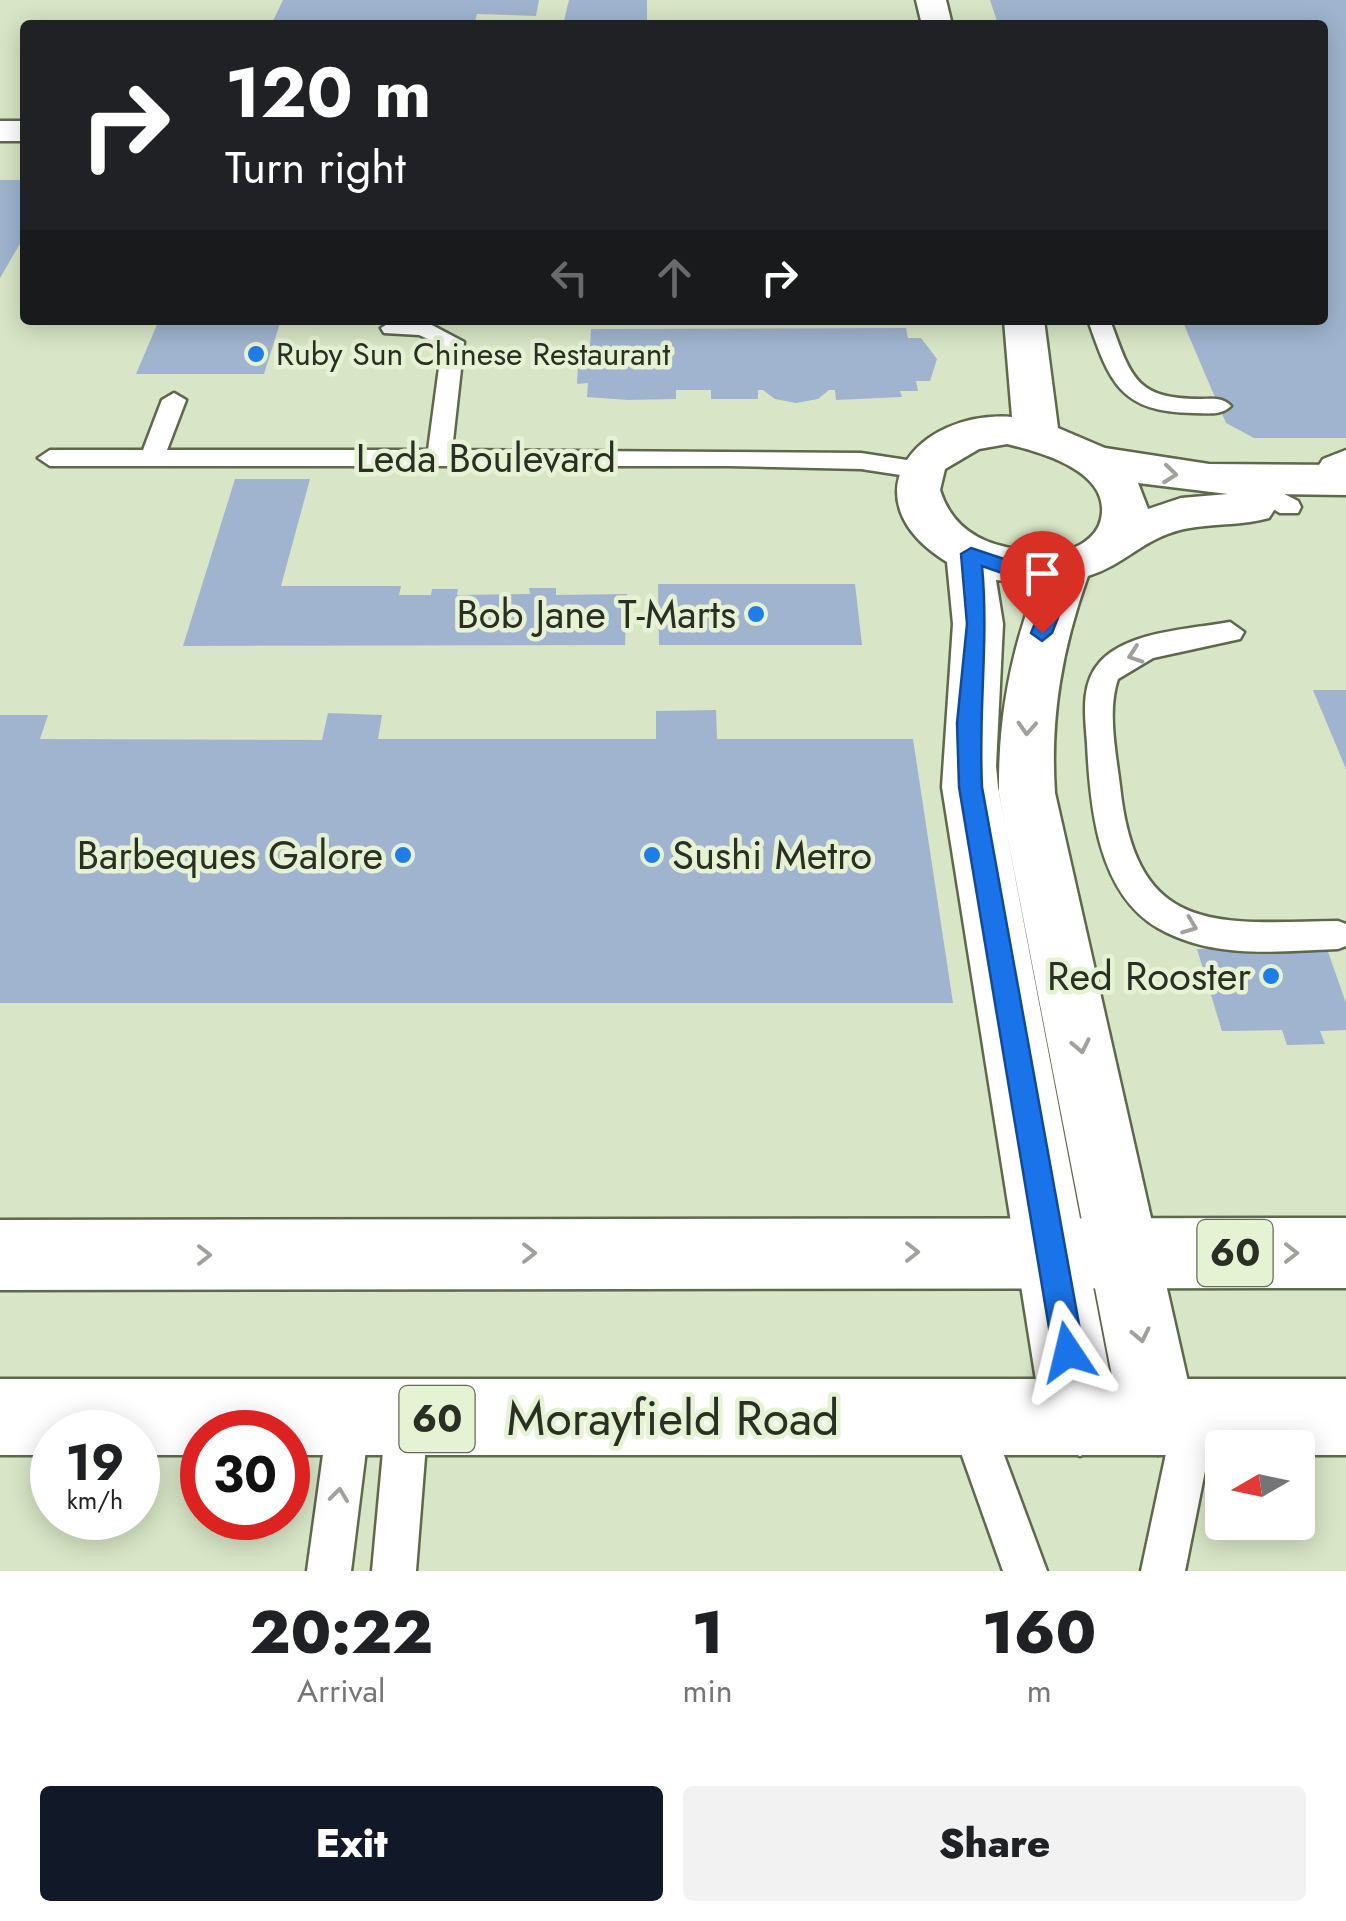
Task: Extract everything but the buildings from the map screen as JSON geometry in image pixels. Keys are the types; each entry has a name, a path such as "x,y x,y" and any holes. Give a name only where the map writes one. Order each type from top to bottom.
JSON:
{"street":[{"path":"1024,325 1032,414 1038,434"},
{"path":"978,432 1038,434 1099,462 1154,473 1330,483 1204,510 1121,534 1090,560 1068,567 1002,566 971,554 943,537 924,515 917,492 920,470 933,453 978,432"},
{"path":"1099,462 1125,498 1127,516 1121,534"},
{"path":"971,554 978,624 967,746 970,787 1080,1418"},
{"path":"1068,567 1032,671 1025,761 1028,793 1124,1253 1177,1417"},
{"name":"60","path":"0,1255 1346,1253"},
{"name":"Morayfield Road","path":"0,1417 1346,1417"}],"lane":[{"path":"1101,325 1117,371 1135,396 1163,406 1218,406"},
{"path":"392,328 422,329 452,342 439,459"},
{"path":"152,459 174,400"},
{"name":"Leda Boulevard","path":"50,458 840,460 920,470"},
{"path":"1230,632 1132,654 1107,672 1101,687 1100,724 1108,828 1121,861 1142,893 1169,917 1194,930 1338,936"},
{"path":"1163,1571 1177,1417"},
{"path":"969,1418 1025,1571"},
{"path":"329,1571 378,1419"},
{"path":"378,1419 394,1571"}],"place":[{"name":"Ruby Sun Chinese Restaurant","path":"256,354"},
{"name":"Bob Jane T-Marts","path":"756,614"},
{"name":"Barbeques Galore","path":"403,855"},
{"name":"Sushi Metro","path":"652,855"},
{"name":"Red Rooster","path":"1271,976"}],"route":[{"path":"1042,633 1068,567 1036,570 1002,566 971,554 970,576 978,624 969,699 970,787 1068,1352"}]}
